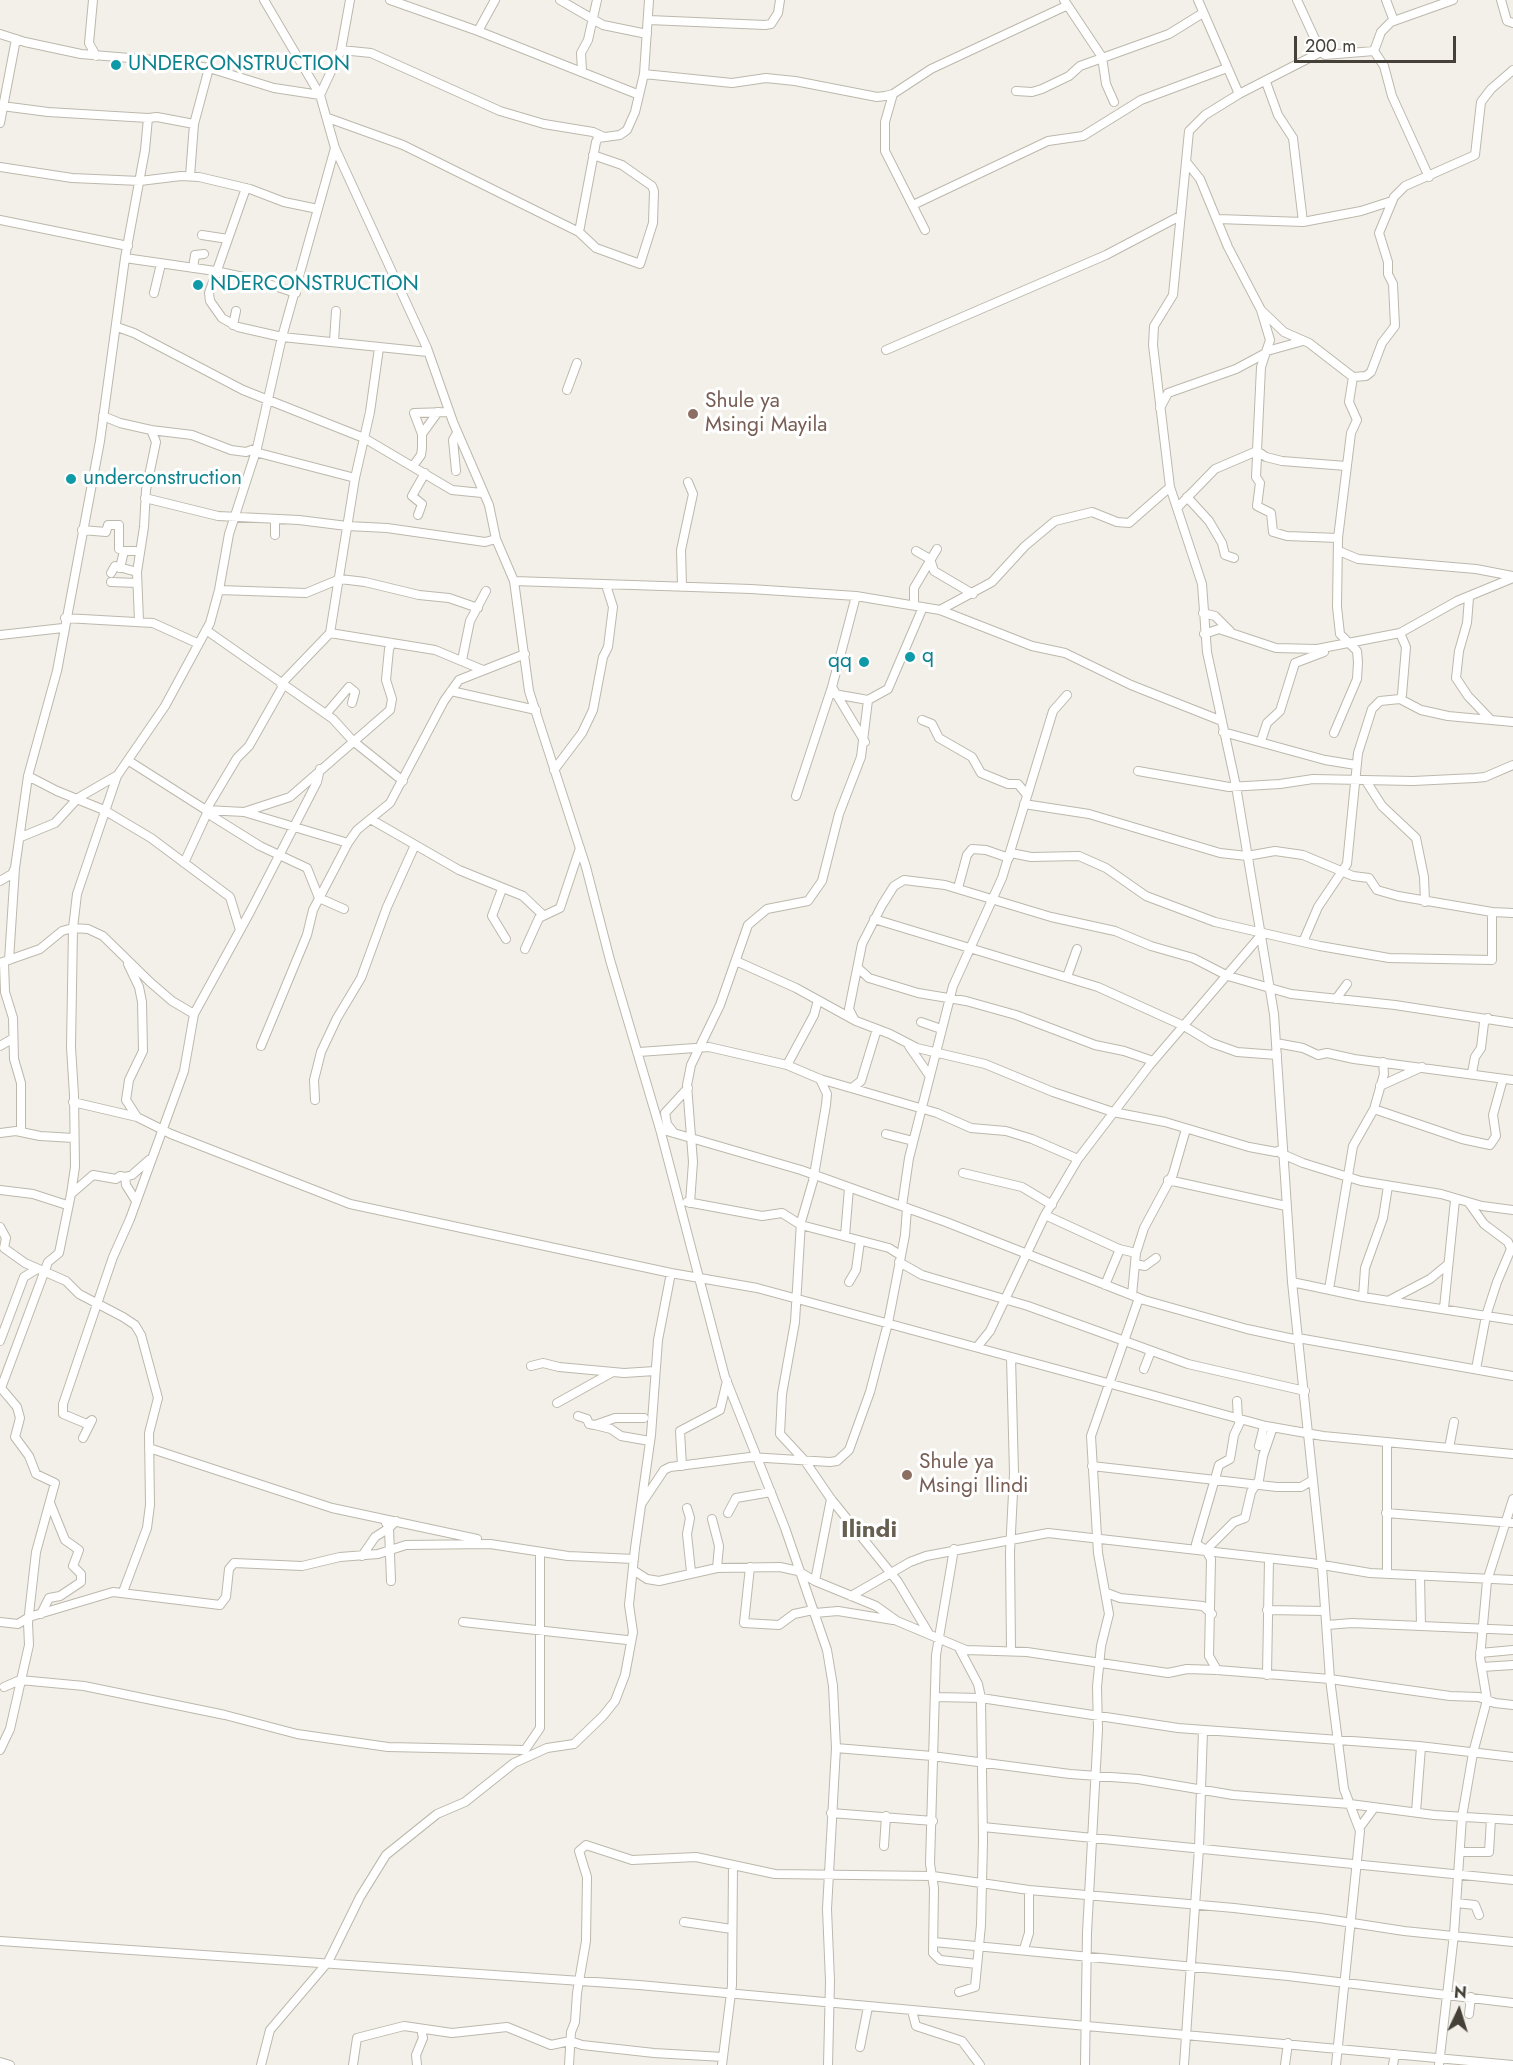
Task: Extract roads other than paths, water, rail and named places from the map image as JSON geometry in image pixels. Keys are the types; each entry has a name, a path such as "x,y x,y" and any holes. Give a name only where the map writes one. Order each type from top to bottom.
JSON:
{"street":[{"path":"81,54 89,43 93,0"},
{"path":"264,0 320,94 328,117 334,148 428,352 457,433 491,511 496,539 514,581 530,692 580,848 610,960 639,1052 697,1277 727,1381 771,1492 814,1611 831,1667 836,1748 827,1925 830,2003 828,2065"},
{"path":"320,94 341,50 350,0"},
{"path":"390,0 478,31 637,94"},
{"path":"478,31 495,0"},
{"path":"560,0 593,21 621,31 647,34"},
{"path":"582,71 581,53 588,40 597,0"},
{"path":"579,232 597,140 620,135 627,130 635,112 637,94 644,74 649,0"},
{"path":"649,20 771,24 778,13 780,0"},
{"path":"1198,0 1239,94"},
{"path":"1297,0 1321,52 1325,55 1374,51"},
{"path":"1386,0 1394,21"},
{"path":"1374,51 1381,32 1394,21 1453,0"},
{"path":"1501,0 1507,21 1513,23"},
{"path":"644,74 732,83 766,78 795,81 877,97 893,94 931,69 1065,3 1102,57 1106,84 1114,102"},
{"path":"1016,91 1032,92 1042,89 1070,76 1080,66 1169,34 1203,13"},
{"path":"0,34 81,54 154,60 209,68 274,88 320,94"},
{"path":"0,123 16,39"},
{"path":"89,43 96,56"},
{"path":"341,50 371,53 500,111 544,124 593,132 604,137"},
{"path":"1374,51 1384,66 1392,96 1429,177"},
{"path":"1321,52 1239,94 1205,115 1192,127 1188,136 1188,164 1180,216 1173,295 1153,330 1170,487 1202,584 1204,634 1236,786 1270,987 1277,1055 1292,1282 1322,1566 1330,1680 1344,1789 1360,1827 1336,2065"},
{"path":"190,176 194,124 209,68"},
{"path":"913,205 1048,141 1083,136 1149,96 1227,68"},
{"path":"1261,310 1284,332 1303,341 1353,377 1366,376 1371,372 1382,343 1395,326 1393,284 1388,274 1388,262 1379,233 1392,201 1400,189 1475,155 1481,102 1491,89 1513,69"},
{"path":"1266,82 1278,115 1293,138 1303,222"},
{"path":"893,94 885,122 885,150 924,230"},
{"path":"2,106 48,112 174,118 194,124"},
{"path":"328,117 403,145 579,232 596,248 638,265 643,260 653,223 655,193 652,186 622,165 593,155"},
{"path":"21,1132 21,1083 12,1039 13,1018 5,989 5,961 15,868 28,776 57,671 103,416 125,258 140,181 148,118"},
{"path":"0,1750 10,1729 29,1646 29,1617 36,1552 55,1483 36,1474 29,1456 15,1437 20,1418 16,1405 0,1389 41,1270 59,1253 71,1194 75,1167 70,1047 73,928 77,894 117,776 172,694 197,643 206,630 219,590 228,534 256,450 282,337 296,293 334,148"},
{"path":"1188,164 1200,179 1228,247 1261,310 1269,333 1261,375 1256,479 1260,483 1257,506 1271,513 1273,532 1287,536 1338,538"},
{"path":"0,167 72,178 140,181 190,176 246,188 284,202 318,209"},
{"path":"246,188 215,271 208,297 219,314 233,325 282,337 428,352"},
{"path":"1218,219 1303,222 1361,211 1392,201"},
{"path":"886,350 1106,255 1180,216"},
{"path":"0,220 128,246"},
{"path":"202,235 228,239"},
{"path":"194,268 195,255 204,254"},
{"path":"125,258 215,271 253,279 296,293"},
{"path":"154,293 161,264"},
{"path":"233,325 236,311"},
{"path":"334,341 336,311"},
{"path":"117,327 134,333 267,400 364,438 458,492 482,493"},
{"path":"1160,408 1168,393 1174,390 1236,369 1266,352 1303,341"},
{"path":"184,863 207,811 237,758 249,746 282,685 330,633 355,478 380,348"},
{"path":"567,390 577,363"},
{"path":"1334,733 1356,680 1357,651 1340,634 1336,606 1338,538 1351,433 1356,420 1349,402 1353,377"},
{"path":"422,434 438,412"},
{"path":"413,466 421,455 422,434 414,413 449,412"},
{"path":"103,416 120,423 151,430 192,435 241,452 256,450 355,478"},
{"path":"139,621 136,572 144,527 145,498 156,442 151,430"},
{"path":"456,471 453,440 457,433"},
{"path":"1177,508 1215,470 1257,455 1346,466"},
{"path":"418,514 422,504 412,496 425,473"},
{"path":"682,586 681,550 693,494 688,482"},
{"path":"940,610 992,582 1024,546 1055,521 1092,512 1117,522 1129,523 1170,487"},
{"path":"1187,496 1209,521 1222,543 1225,555 1234,558"},
{"path":"145,498 176,504 208,514 387,528 485,542 496,539"},
{"path":"275,519 275,536"},
{"path":"82,530 106,532 108,525 119,525 119,549"},
{"path":"833,690 868,700 883,693 891,684 918,606 914,588 937,549"},
{"path":"120,568 124,551 135,551"},
{"path":"916,551 930,559 934,571 973,594"},
{"path":"1339,551 1358,559 1476,569 1513,577"},
{"path":"136,572 115,566 111,578 137,583"},
{"path":"1204,634 1214,629 1230,631 1286,650 1347,643 1400,633 1513,577"},
{"path":"219,590 306,592 340,579 365,582 419,595 449,598 477,608"},
{"path":"514,581 682,586 855,597 940,610 1032,646 1065,653 1131,685 1222,721"},
{"path":"554,770 582,733 593,710 603,657 609,645 613,607 606,585"},
{"path":"462,660 466,633 486,591"},
{"path":"796,796 833,690 855,597"},
{"path":"1468,598 1467,622 1459,651 1456,678 1468,696 1490,719"},
{"path":"1203,613 1215,616 1230,631"},
{"path":"65,618 139,621 161,625 197,643"},
{"path":"0,635 63,628"},
{"path":"206,630 326,714 339,724 352,741 403,781"},
{"path":"330,633 435,650 483,670"},
{"path":"1400,633 1406,647 1400,699"},
{"path":"1261,741 1267,723 1280,711 1295,663 1320,654 1340,634"},
{"path":"244,812 290,797 391,707 386,680 388,649 392,643"},
{"path":"261,1046 307,935 313,910 348,843 357,830 390,803 451,691 461,678 525,654"},
{"path":"326,714 349,687 355,692 352,703"},
{"path":"833,690 865,742"},
{"path":"451,691 536,710"},
{"path":"640,1506 664,1470 757,1457 834,1462 849,1450 870,1392 888,1323 905,1235 905,1176 949,999 1010,856 1053,711 1066,695"},
{"path":"1303,942 1318,907 1342,871 1348,856 1360,742 1376,703 1400,699 1421,710 1448,716 1513,722"},
{"path":"690,1203 692,1139 688,1088 691,1065 701,1048 736,961 745,931 752,921 774,907 803,904 812,898 822,881 839,814 855,776 865,742 868,700"},
{"path":"922,720 932,724 939,738 946,744 972,757 981,774 1008,784 1018,784 1025,800"},
{"path":"1223,732 1325,760 1356,765"},
{"path":"129,761 279,855 308,868 319,898 344,909"},
{"path":"1138,771 1205,784 1265,786 1313,779 1366,781 1485,777 1513,765"},
{"path":"83,1438 92,1420 87,1424 61,1411 184,1071 195,1014 279,855 316,782 320,769"},
{"path":"28,776 57,791 104,810 151,838 230,897 240,930"},
{"path":"21,837 55,823 78,798 117,776"},
{"path":"1366,781 1382,806 1416,838 1424,877 1425,902"},
{"path":"1025,800 1089,814 1202,849 1247,856 1264,852 1290,852 1353,876 1369,878 1377,890 1425,902 1513,913"},
{"path":"207,811 244,812 348,843"},
{"path":"372,820 459,870 523,896 543,915"},
{"path":"315,1100 314,1080 321,1052 336,1018 361,978 387,907 415,844"},
{"path":"525,949 534,924 543,915 560,908 580,848"},
{"path":"958,888 972,849 1010,856 1079,856 1106,868 1124,882 1159,902 1215,922 1262,934 1394,959 1492,960 1492,912"},
{"path":"0,881 12,874 15,868"},
{"path":"856,1021 849,1009 859,969 862,944 894,886 904,880 958,888 1051,917 1115,931 1150,946 1192,958 1228,976 1291,994 1513,1023"},
{"path":"502,889 492,916 506,939"},
{"path":"874,920 1098,987 1184,1026 1212,1043 1237,1052 1277,1055"},
{"path":"5,961 40,949 57,934 73,928 88,929 103,936 172,1001 195,1014"},
{"path":"977,1347 990,1331 1026,1252 1078,1159 1153,1061 1262,934"},
{"path":"1067,977 1077,949"},
{"path":"118,1112 126,1100 129,1080 144,1042 140,992 127,961"},
{"path":"736,961 856,1021 908,1043 985,1064 1053,1092 1113,1112 1259,1149 1276,1152 1280,1150 1284,1154 1348,1177 1441,1194 1469,1203 1513,1209"},
{"path":"859,969 869,978 918,993 1016,1015 1095,1045 1124,1051 1153,1061"},
{"path":"1336,999 1347,984"},
{"path":"787,1065 814,1015 818,1000"},
{"path":"1472,1073 1475,1057 1481,1048 1484,1023 1488,1018"},
{"path":"921,1023 941,1029"},
{"path":"852,1088 861,1081 864,1075 868,1053 877,1029"},
{"path":"0,1046 12,1039"},
{"path":"908,1043 929,1076"},
{"path":"1276,1043 1303,1048 1318,1055 1327,1053 1513,1080"},
{"path":"639,1052 701,1048 723,1050 787,1065 820,1079 937,1113 981,1130 1012,1133 1078,1159"},
{"path":"1329,1289 1355,1141 1374,1109 1385,1071 1383,1062"},
{"path":"1380,1086 1422,1067"},
{"path":"820,1079 827,1094"},
{"path":"1374,1109 1462,1139 1490,1145 1496,1136 1493,1115 1503,1079"},
{"path":"842,1085 834,1086 827,1094 814,1176 801,1225 797,1298 792,1344 782,1394 780,1431 782,1439 805,1461 831,1499 891,1573 928,1633"},
{"path":"676,1135 667,1124 665,1113 688,1088"},
{"path":"126,1100 137,1116"},
{"path":"74,1102 137,1116 350,1204 671,1273 745,1285 977,1347 1108,1385 1269,1426 1309,1434 1513,1454"},
{"path":"660,1129 814,1176 905,1207 1026,1252 1136,1297 1247,1329 1401,1354 1513,1376"},
{"path":"1085,2065 1096,1716 1099,1661 1108,1619 1107,1593 1097,1537 1091,1436 1125,1340 1136,1297 1136,1253 1144,1228 1173,1173 1186,1129"},
{"path":"0,1132 74,1138"},
{"path":"886,1134 913,1141"},
{"path":"71,1194 93,1175 125,1177 132,1175 151,1158"},
{"path":"963,1173 1022,1187 1052,1205"},
{"path":"125,1177 126,1185 136,1201"},
{"path":"1168,1180 1286,1206"},
{"path":"1363,1297 1365,1268 1383,1218 1388,1186"},
{"path":"845,1236 849,1188"},
{"path":"0,1190 33,1194 67,1205"},
{"path":"678,1200 762,1216 782,1213 801,1225 890,1248 899,1258 922,1275 1005,1300 1208,1370 1305,1391"},
{"path":"1444,1308 1455,1200"},
{"path":"1469,1203 1484,1224 1508,1242 1512,1252 1497,1281 1486,1316 1476,1370"},
{"path":"1045,1215 1120,1250 1136,1253"},
{"path":"0,1227 6,1238 4,1248 41,1270 66,1281 79,1294 135,1325 141,1335 158,1396 150,1427 150,1505 147,1528 123,1592"},
{"path":"849,1282 856,1270 860,1241"},
{"path":"1106,1285 1120,1250"},
{"path":"1135,1264 1144,1266 1156,1258"},
{"path":"1387,1301 1430,1279 1447,1264"},
{"path":"0,1341 24,1277 41,1270"},
{"path":"261,2065 270,2031 328,1962 360,1897 386,1855 437,1814 465,1802 513,1763 547,1748 574,1744 609,1710 625,1675 631,1641 633,1624 629,1605 634,1559 650,1442 658,1340 671,1273"},
{"path":"1292,1282 1363,1297 1513,1320"},
{"path":"1144,1369 1151,1351"},
{"path":"1011,1357 1014,1473 1011,1540 1011,1651"},
{"path":"531,1366 543,1363 559,1367 612,1372 655,1371"},
{"path":"557,1403 612,1372"},
{"path":"682,1466 680,1431 720,1410 727,1381"},
{"path":"1217,1670 1209,1656 1212,1614 1210,1559 1206,1550 1196,1544 1203,1517 1217,1481 1219,1466 1230,1459 1234,1435 1240,1419 1237,1401"},
{"path":"578,1416 586,1419 589,1424 621,1436 650,1442"},
{"path":"595,1425 615,1418 644,1418"},
{"path":"1449,1448 1454,1422"},
{"path":"1259,1446 1269,1426"},
{"path":"1206,1550 1234,1522 1245,1518 1251,1492 1256,1486 1269,1426"},
{"path":"1387,1442 1387,1574"},
{"path":"149,1448 297,1498 542,1554"},
{"path":"1092,1466 1256,1486 1301,1487 1313,1480"},
{"path":"728,1513 736,1498 771,1492"},
{"path":"815,1581 831,1499"},
{"path":"1440,2062 1454,1934 1462,1817 1473,1753 1487,1700 1480,1653 1487,1581 1509,1523 1513,1499"},
{"path":"41,1614 49,1598 60,1596 81,1582 81,1574 73,1566 79,1550 65,1540 50,1503"},
{"path":"687,1508 690,1518 687,1534 691,1572"},
{"path":"1386,1513 1509,1523"},
{"path":"382,1518 389,1528 391,1581"},
{"path":"712,1519 719,1546 717,1568"},
{"path":"362,1556 375,1537 396,1521"},
{"path":"851,1596 926,1556 1048,1533 1206,1550 1387,1574 1487,1581 1513,1580"},
{"path":"0,1622 18,1624 29,1617 113,1592 220,1605 226,1597 229,1569 234,1563 302,1566 391,1551 406,1545 471,1543 542,1554 634,1559"},
{"path":"954,1549 939,1637 932,1756 933,1821 930,1864 933,1876 933,1953 936,1959 977,1964"},
{"path":"1,1687 20,1680 49,1681 123,1693 297,1734 388,1747 525,1750 540,1728 542,1554"},
{"path":"1267,1675 1269,1559"},
{"path":"750,1566 744,1623 779,1625 794,1614 814,1611 857,1613 897,1621 939,1637 959,1648 1011,1651 1076,1661 1099,1661 1168,1673 1191,1669 1217,1670 1330,1680 1513,1705"},
{"path":"633,1570 654,1580 717,1568 776,1566 798,1571 815,1581 876,1606 897,1621"},
{"path":"1420,1576 1421,1626"},
{"path":"1107,1593 1120,1598 1203,1606 1212,1614"},
{"path":"1267,1610 1325,1611"},
{"path":"463,1622 627,1640"},
{"path":"1327,1625 1352,1623 1513,1630"},
{"path":"958,1992 975,1988 980,1945 983,1827 981,1698 978,1684 959,1648"},
{"path":"1480,1653 1513,1650"},
{"path":"1482,1667 1513,1665"},
{"path":"936,1697 981,1698 1203,1730 1421,1747 1513,1757"},
{"path":"1184,2065 1199,1848 1203,1730"},
{"path":"1416,1812 1421,1747"},
{"path":"836,1748 932,1756 1095,1777 1138,1779 1243,1796 1513,1820"},
{"path":"1360,1827 1374,1808"},
{"path":"831,1813 933,1821"},
{"path":"884,1846 886,1816"},
{"path":"1460,1852 1489,1852 1491,1819"},
{"path":"983,1827 1513,1880"},
{"path":"569,2065 570,2040 588,1914 587,1877 579,1852 583,1846 588,1844 617,1857 632,1860 696,1857 775,1874 933,1876 1029,1890 1194,1905 1513,1942"},
{"path":"353,2065 357,2038 400,2027 459,2033 507,2027 550,2045 570,2040 580,2044 723,2061 731,1995 733,1866"},
{"path":"1023,1949 1029,1933 1029,1890"},
{"path":"1456,1903 1475,1905 1479,1915"},
{"path":"684,1922 732,1929"},
{"path":"0,1941 328,1962 580,1982 1288,2043 1395,2054 1440,2062 1513,2065"},
{"path":"934,1942 1345,1982 1513,2003"},
{"path":"1469,2014 1471,1997"},
{"path":"860,2047 868,2007"},
{"path":"912,2011 916,2026 962,2041 980,2065"},
{"path":"417,2065 416,2055 423,2041 421,2029"},
{"path":"1285,2065 1288,2043"},
{"path":"1393,2065 1395,2054"},
{"path":"0,2062 10,2065"}],"place":[{"name":"UNDERCONSTRUCTION","path":"116,65"},
{"name":"NDERCONSTRUCTION","path":"198,285"},
{"name":"Shule ya Msingi Mayila","path":"693,414"},
{"name":"underconstruction","path":"71,479"},
{"name":"q","path":"910,657"},
{"name":"qq","path":"864,662"},
{"name":"Shule ya Msingi Ilindi","path":"907,1475"}],"district":[{"name":"Ilindi","path":"869,1531"}]}
